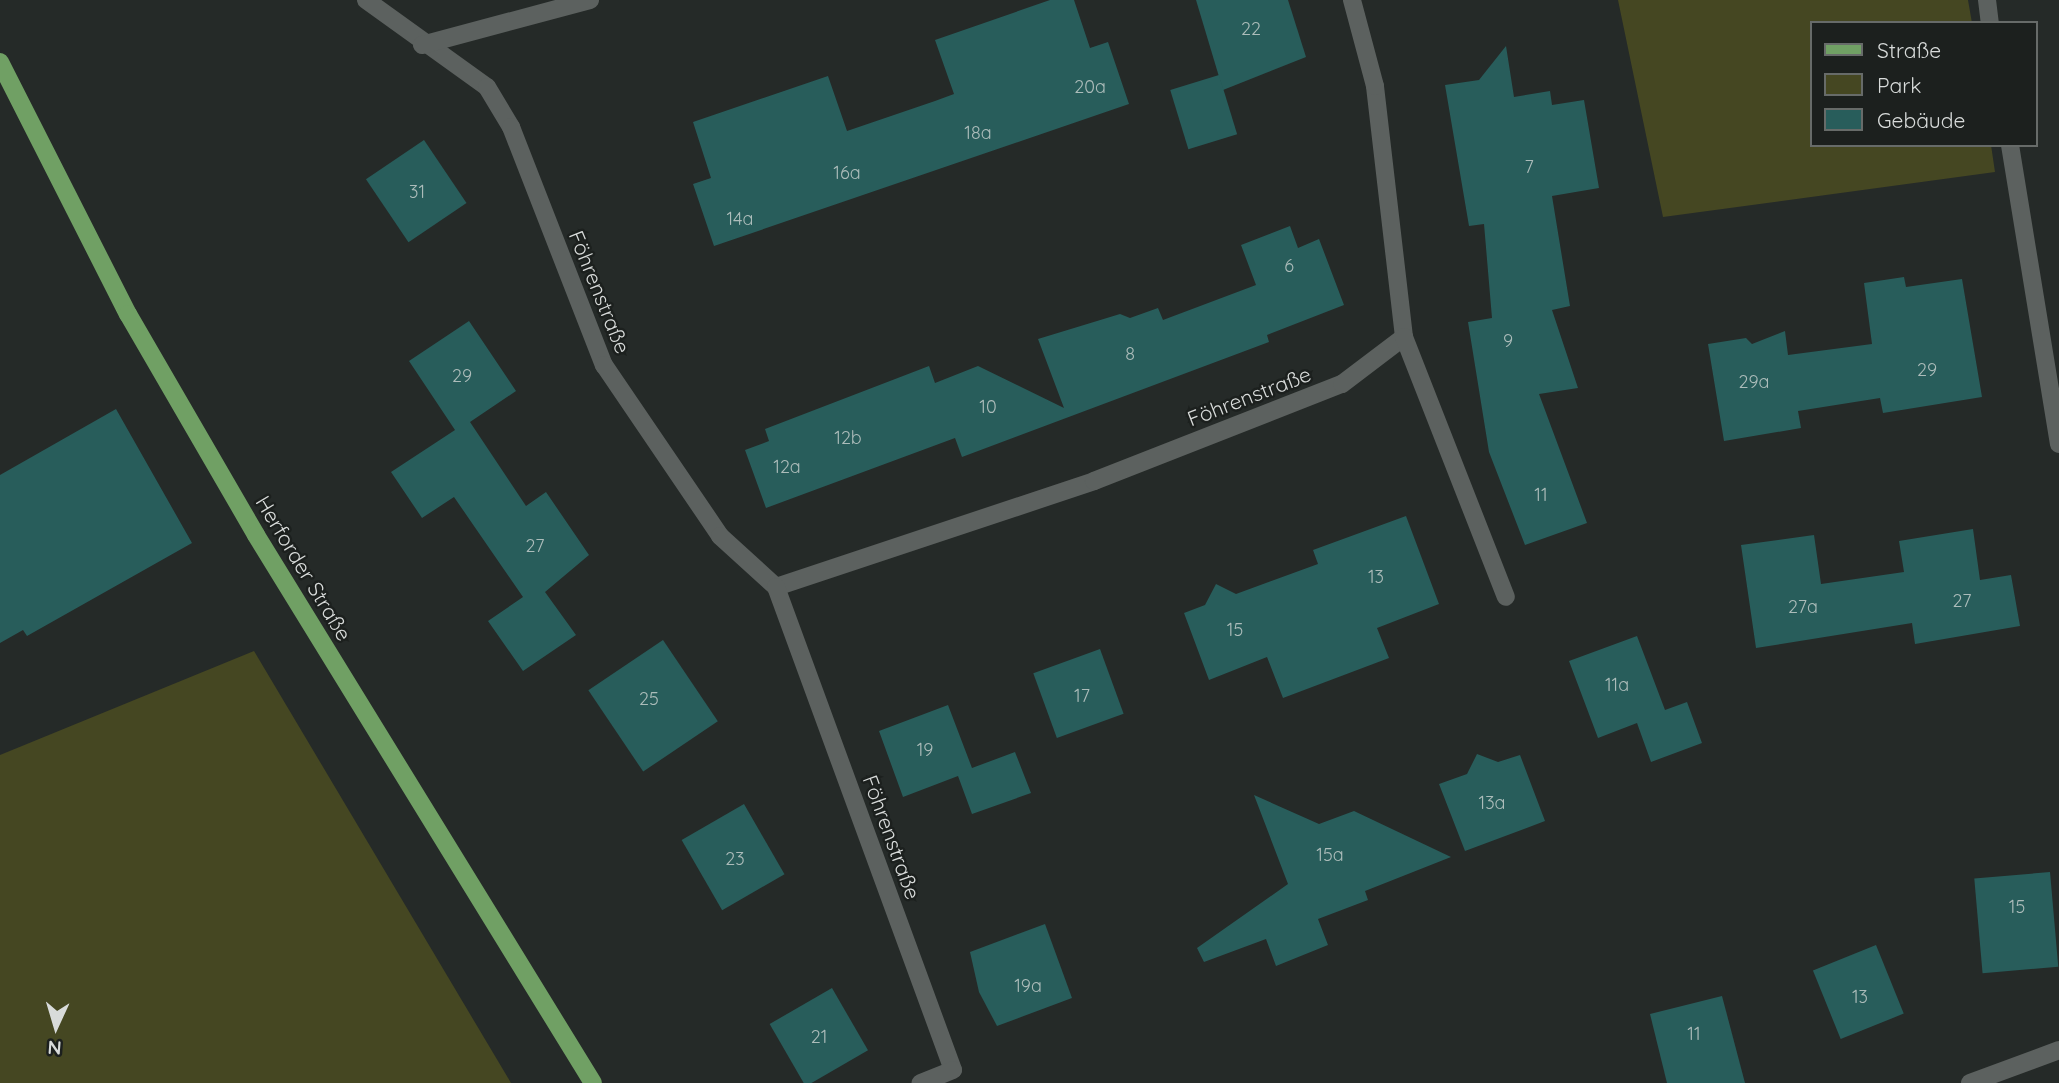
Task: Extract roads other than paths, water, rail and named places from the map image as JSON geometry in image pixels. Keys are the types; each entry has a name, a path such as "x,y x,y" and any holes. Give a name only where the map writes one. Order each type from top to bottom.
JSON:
{"main road":[{"name":"Herforder Straße","path":"0,62 128,314 256,535 593,1083"}],"street":[{"name":"Föhrenstraße","path":"366,0 422,45 487,87 511,127 604,365 720,536 776,587 953,1070 920,1083"},
{"path":"422,45 590,0"},
{"path":"1352,0 1376,86 1404,337 1506,597"},
{"path":"1987,0 1990,21"},
{"path":"2010,147 2053,365 2059,444"},
{"name":"Föhrenstraße","path":"776,587 1094,481 1342,384 1404,337"},
{"path":"1970,1083 2059,1049"}]}
